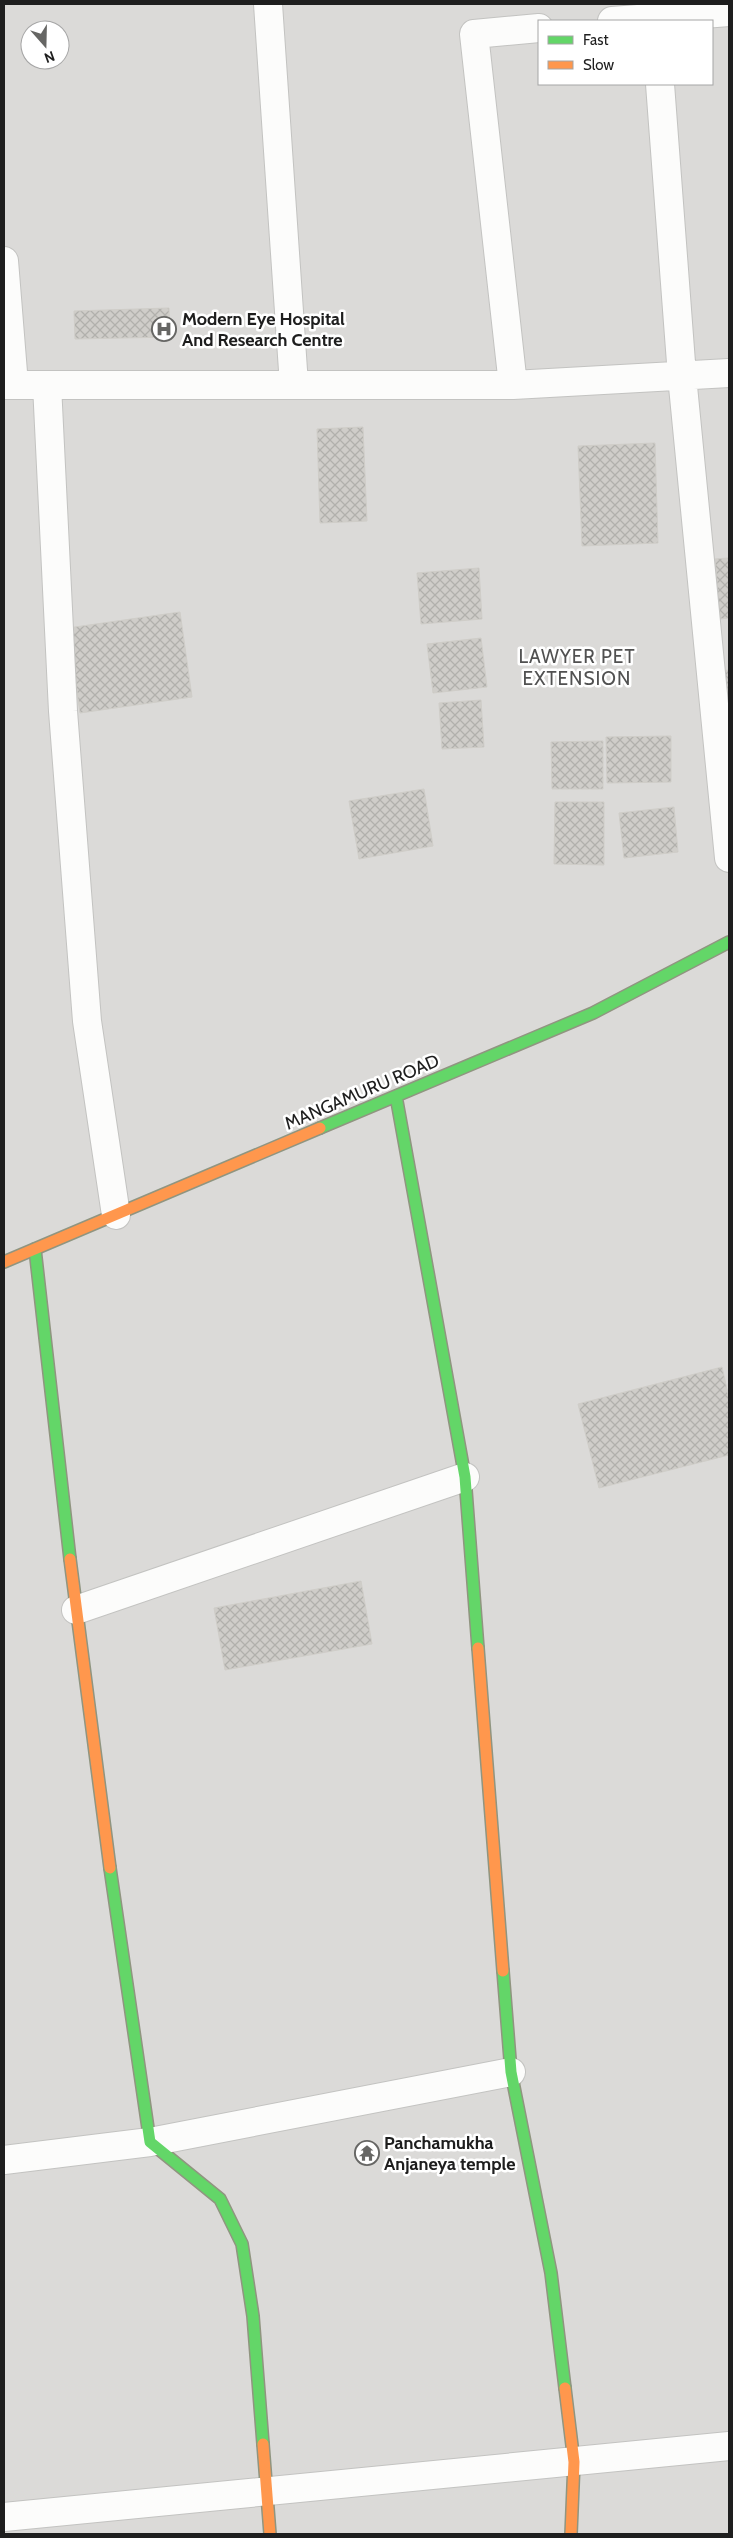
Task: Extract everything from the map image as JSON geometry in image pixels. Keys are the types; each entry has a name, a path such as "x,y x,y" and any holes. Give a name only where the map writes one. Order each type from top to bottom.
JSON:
{"street":[{"path":"268,4 294,385"},
{"path":"618,20 654,14 729,12"},
{"path":"513,385 474,34 538,28"},
{"path":"660,85 682,376 729,858"},
{"path":"4,261 9,385 513,385 729,373"},
{"path":"47,385 63,711 87,1021 116,1215"},
{"name":"MANGAMURU ROAD","path":"4,1262 593,1013 729,942"},
{"path":"396,1096 465,1477 511,2072 550,2273 574,2462 571,2534"},
{"path":"35,1249 76,1610 104,1828 150,2142 220,2199 242,2244 253,2316 270,2534"},
{"path":"76,1610 465,1477"},
{"path":"4,2160 150,2142 511,2072"},
{"path":"4,2517 267,2493 729,2446"}],"shaded area":[{"path":"4,4 729,4 729,2534 4,2534"}],"building":[{"path":"169,308 170,337 75,339 74,311"},
{"path":"363,427 367,521 320,523 317,429"},
{"path":"655,443 658,543 582,546 578,446"},
{"path":"729,558 729,618 720,619 715,559"},
{"path":"479,568 482,619 421,624 417,573"},
{"path":"180,612 192,697 80,713 68,628"},
{"path":"481,638 487,687 433,693 427,644"},
{"path":"729,670 729,732 722,671"},
{"path":"481,700 484,747 442,749 439,703"},
{"path":"671,736 671,782 607,783 606,737"},
{"path":"603,741 603,789 552,789 551,742"},
{"path":"424,789 433,846 359,859 349,801"},
{"path":"555,802 604,802 604,865 554,864"},
{"path":"674,807 678,852 624,858 619,813"},
{"path":"722,1367 729,1398 729,1455 599,1488 578,1404"},
{"path":"361,1581 372,1644 225,1670 214,1608"}],"traffic: fast":[{"path":"320,1128 593,1013 729,942"},
{"path":"396,1096 465,1477 478,1648"},
{"path":"35,1249 70,1559"},
{"path":"110,1868 150,2142 220,2199 242,2244 253,2316 263,2444"},
{"path":"503,1971 511,2072 551,2273 565,2388"}],"traffic: slow":[{"path":"4,1262 320,1128"},
{"path":"70,1559 110,1868"},
{"path":"478,1648 503,1971"},
{"path":"565,2388 574,2462 571,2534"},
{"path":"263,2444 270,2534"}],"place":[{"name":"Modern Eye Hospital And Research Centre","path":"164,329"},
{"name":"Panchamukha Anjaneya temple","path":"367,2153"}],"district":[{"name":"LAWYER PET EXTENSION","path":"577,667"}]}
